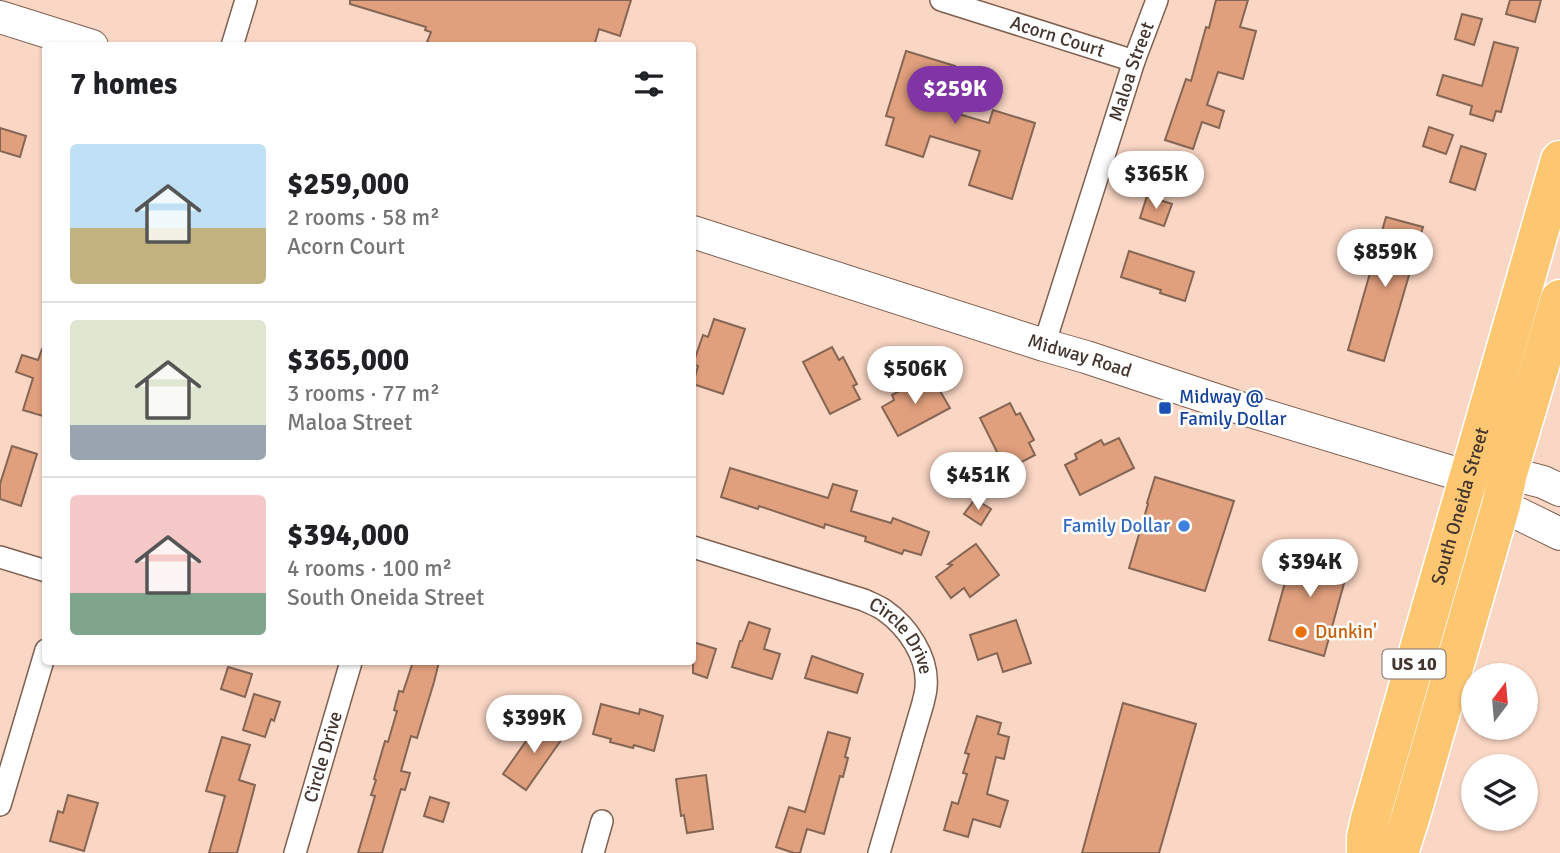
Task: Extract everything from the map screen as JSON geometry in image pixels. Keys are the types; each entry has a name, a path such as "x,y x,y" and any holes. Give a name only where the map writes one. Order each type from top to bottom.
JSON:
{"highway":[{"name":"South Oneida Street","path":"1366,853 1370,819 1560,160"},
{"name":"South Oneida Street","path":"1399,853 1560,299"}],"main road":[{"path":"0,17 79,42"},
{"name":"Midway Road","path":"696,233 1280,421 1505,489 1543,482 1560,490"},
{"path":"1505,489 1524,518 1560,534"}],"street":[{"path":"233,42 246,0"},
{"name":"Acorn Court","path":"941,0 1134,61"},
{"name":"Maloa Street","path":"1044,345 1134,61 1157,0"},
{"name":"Circle Drive","path":"696,548 863,600 883,610 913,641 924,666 927,685 879,853"},
{"path":"0,557 42,570"},
{"path":"0,805 42,663"},
{"name":"Circle Drive","path":"295,853 350,665"},
{"path":"593,853 602,821"}],"building":[{"path":"350,0 631,0 620,36 599,29 595,42 427,42 431,32 425,30 426,27 350,4"},
{"path":"1216,0 1248,0 1240,27 1256,31 1243,79 1218,72 1207,105 1224,111 1219,128 1202,122 1193,149 1165,140 1186,79 1191,81"},
{"path":"1510,0 1541,0 1535,22 1506,14"},
{"path":"1462,14 1482,19 1474,45 1455,39"},
{"path":"1494,42 1518,48 1501,112 1496,111 1493,121 1470,114 1472,106 1437,95 1443,75 1482,86"},
{"path":"906,51 955,66 942,109 989,123 993,110 1035,123 1012,199 969,185 980,151 930,136 923,157 886,145 894,118 886,116"},
{"path":"1429,127 1453,135 1446,154 1423,146"},
{"path":"0,128 26,136 20,157 0,151"},
{"path":"1461,146 1486,154 1475,190 1450,182"},
{"path":"1147,196 1172,204 1164,226 1140,218"},
{"path":"1386,217 1423,227 1384,361 1348,350"},
{"path":"1129,251 1194,272 1185,301 1121,277"},
{"path":"714,319 745,329 723,394 696,385 696,355 703,335 708,337"},
{"path":"832,347 839,360 843,357 857,384 853,386 860,399 830,414 803,362"},
{"path":"42,349 42,416 23,410 33,378 16,372 22,355 38,360"},
{"path":"933,379 950,408 898,436 882,407 894,400 892,395 918,381 920,386"},
{"path":"1010,403 1016,415 1020,413 1034,440 1029,443 1035,455 1006,470 980,418"},
{"path":"1119,438 1134,468 1080,495 1065,465 1077,459 1075,454 1101,440 1104,445"},
{"path":"12,446 37,454 21,506 0,499 0,484"},
{"path":"730,468 828,498 833,484 857,491 851,511 891,523 893,518 929,532 921,555 904,550 902,554 865,541 866,537 825,524 824,528 759,506 758,509 721,497"},
{"name":"Family Dollar","path":"1155,477 1234,501 1205,591 1129,568"},
{"path":"975,499 991,509 981,525 964,514"},
{"path":"1296,543 1351,558 1324,656 1269,640"},
{"path":"976,544 999,575 970,597 964,588 951,598 936,577 952,565 948,564"},
{"path":"1016,620 1031,663 1003,672 997,653 978,660 970,635"},
{"path":"749,622 770,629 764,649 780,654 772,679 732,667"},
{"path":"696,643 716,649 707,678 693,673 693,665 696,665"},
{"path":"812,656 863,674 857,693 805,678"},
{"path":"412,665 438,665 417,738 411,736 401,771 410,773 405,790 401,789 382,853 358,853 375,796 371,795 376,780 374,779 397,711 394,710 399,691 403,692"},
{"path":"228,667 252,674 245,697 221,689"},
{"path":"254,694 280,702 265,737 243,730"},
{"path":"1123,703 1196,724 1159,853 1082,853"},
{"path":"601,704 639,714 640,709 663,716 654,751 610,742 611,739 593,734"},
{"path":"977,716 1001,723 998,734 1009,737 1004,759 996,757 987,794 1008,801 1000,827 973,819 968,837 944,830 952,802 958,804 967,774 963,773 969,754 965,753"},
{"path":"541,720 564,736 526,790 503,774"},
{"path":"828,732 850,738 843,777 840,776 824,834 807,829 800,853 776,847 789,807 805,812"},
{"path":"222,737 250,745 239,780 255,785 237,853 209,853 225,796 206,791"},
{"path":"706,775 713,829 687,833 684,815 681,816 676,779"},
{"path":"68,795 98,803 84,851 50,841 58,811 63,813"},
{"path":"430,797 449,803 443,822 424,816"}],"place":[{"name":"Midway @ Family Dollar","path":"1165,408"},
{"name":"Family Dollar","path":"1184,526"},
{"name":"Dunkin'","path":"1301,632"}]}
